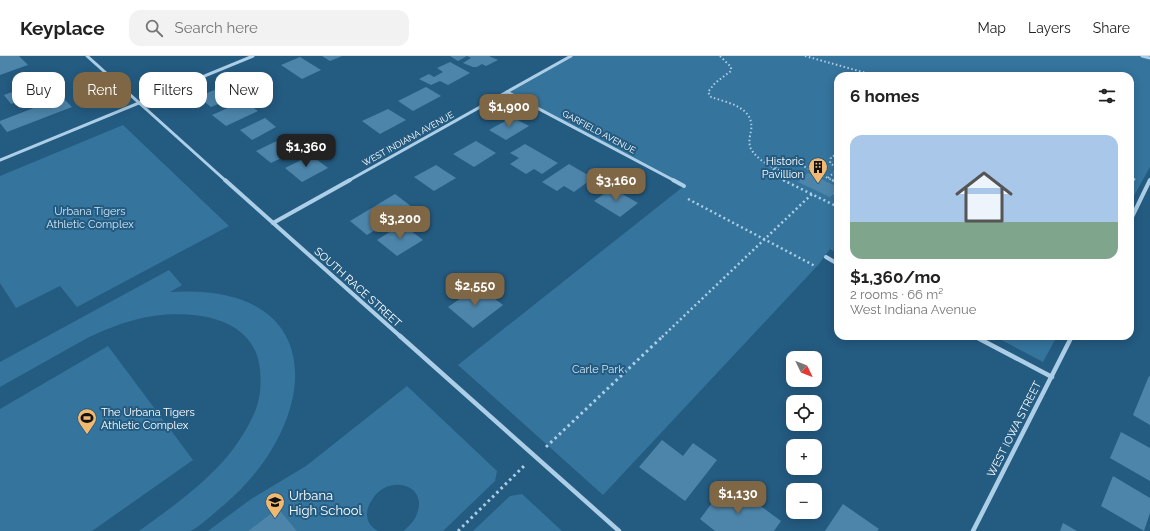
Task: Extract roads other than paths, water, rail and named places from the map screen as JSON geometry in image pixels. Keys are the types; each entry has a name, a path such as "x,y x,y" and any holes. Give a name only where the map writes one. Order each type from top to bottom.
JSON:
{"street":[{"name":"SOUTH RACE STREET","path":"87,56 619,531"},
{"path":"0,160 253,56"},
{"name":"WEST INDIANA AVENUE","path":"273,223 571,56"},
{"path":"1142,56 1150,58"},
{"name":"GARFIELD AVENUE","path":"507,92 684,186"},
{"path":"1134,213 1150,180"},
{"path":"1145,191 1150,193"},
{"path":"826,258 834,262"},
{"path":"982,340 1052,377"},
{"name":"WEST IOWA STREET","path":"973,531 1070,340"}],"place":[{"name":"Historic Pavillion","path":"818,184"},
{"name":"The Urbana Tigers Athletic Complex","path":"87,435"},
{"name":"Urbana High School","path":"275,519"}],"park label":[{"name":"Urbana Tigers Athletic Complex","path":"90,217"},
{"name":"Carle Park","path":"598,369"}]}
